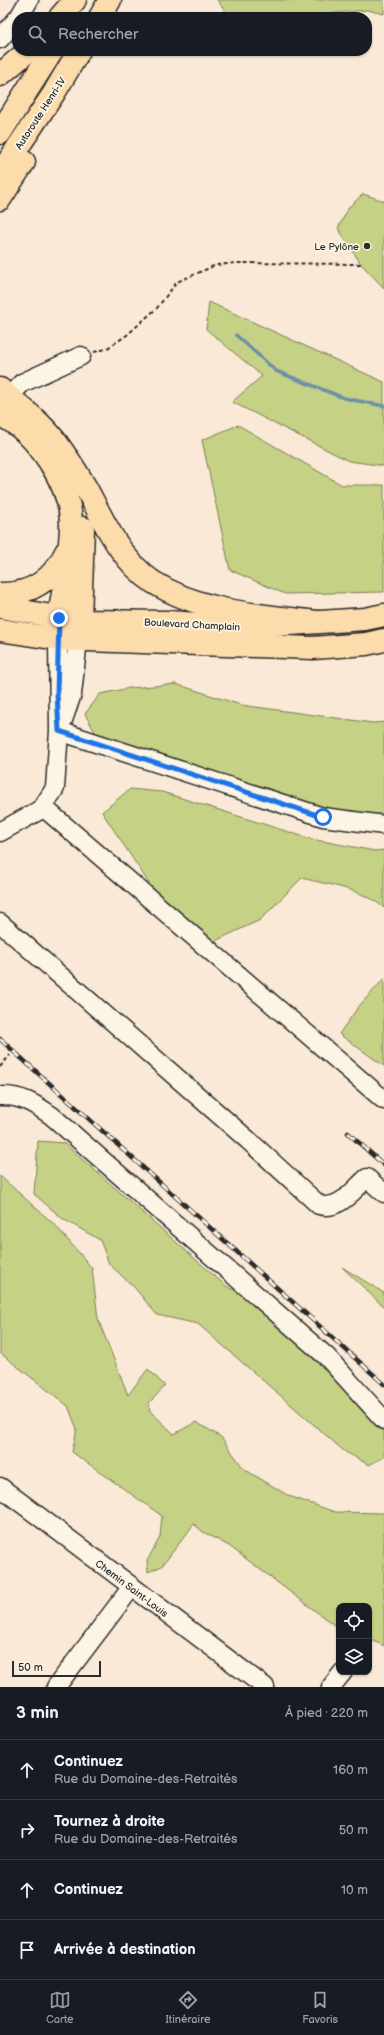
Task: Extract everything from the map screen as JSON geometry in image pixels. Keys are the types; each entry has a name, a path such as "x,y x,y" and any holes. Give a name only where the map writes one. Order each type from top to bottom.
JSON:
{"main road":[{"path":"64,12 75,0"},
{"path":"77,12 84,0"},
{"path":"103,12 110,0"},
{"path":"2,72 22,56"},
{"path":"0,133 49,56"},
{"name":"Autoroute Henri-IV","path":"0,174 77,56"},
{"path":"0,200 21,168 54,93"},
{"path":"2,403 40,424 59,445 95,504 109,534 128,559 153,582 173,592 231,612 317,622"},
{"path":"2,403 15,424 38,446 65,493 71,523 69,546 69,629"},
{"path":"68,460 75,479 82,510 83,550 69,629"},
{"path":"0,594 23,592 45,582 60,564 69,546"},
{"name":"Boulevard Champlain","path":"0,607 69,629 313,648 366,644 384,640"},
{"name":"Boulevard Champlain","path":"0,630 69,629 168,622 245,627 365,619 384,615"}],"street":[{"path":"22,12 29,0"},
{"path":"0,39 12,26"},
{"path":"2,403 22,384 81,356"},
{"path":"0,832 43,806 55,788 69,629"},
{"path":"59,731 323,817 384,825"},
{"path":"43,806 384,1100"},
{"path":"0,923 319,1204 325,1207 334,1206 367,1178 384,1193"},
{"path":"5,1096 28,1101 52,1116 327,1357 384,1420"},
{"name":"Chemin Saint-Louis","path":"0,1488 131,1588 265,1687"},
{"path":"56,1687 131,1588"},
{"path":"331,1687 341,1675"}],"path":[{"path":"81,356 106,348 127,335 157,308 177,282 216,265 237,263 362,264"},
{"path":"0,1067 10,1055"}],"green space":[{"path":"217,0 384,0 384,14 367,10 346,12 226,12"},
{"name":"Le Pylône","path":"363,194 384,201 384,288 361,264 338,228 349,207"},
{"path":"209,302 384,382 384,466 349,461 232,402 262,376 206,329"},
{"path":"238,425 342,485 384,485 384,592 285,594 230,570 202,440"},
{"path":"176,684 241,705 373,723 384,722 384,814 358,815 313,805 96,734 85,714 100,694 130,688"},
{"path":"130,789 162,792 311,839 375,851 384,850 384,908 366,896 356,892 302,878 260,920 211,943 160,900 102,812"},
{"path":"384,979 384,1066 339,1034 359,1006"},
{"path":"38,1141 64,1143 226,1286 253,1300 384,1421 384,1457 369,1465 344,1451 198,1324 157,1315 134,1287 109,1264 100,1240 63,1219 34,1194"},
{"path":"0,1176 55,1225 92,1268 98,1319 128,1395 148,1369 165,1386 149,1403 150,1411 174,1434 196,1422 221,1437 244,1469 289,1496 335,1512 384,1513 384,1646 372,1640 372,1603 336,1603 336,1625 334,1625 229,1546 203,1532 194,1524 162,1566 148,1572 147,1561 160,1537 162,1516 72,1452 77,1429 68,1406 0,1353"},
{"path":"342,1267 384,1293 384,1307"}],"waterway":[{"path":"236,335 276,371 344,398 384,406"}],"railway":[{"path":"0,1039 384,1384"},
{"path":"348,1133 384,1165"}],"place":[{"name":"Le Pylône","path":"367,246"}],"route":[{"path":"59,618 57,694 59,731 323,817"}]}
